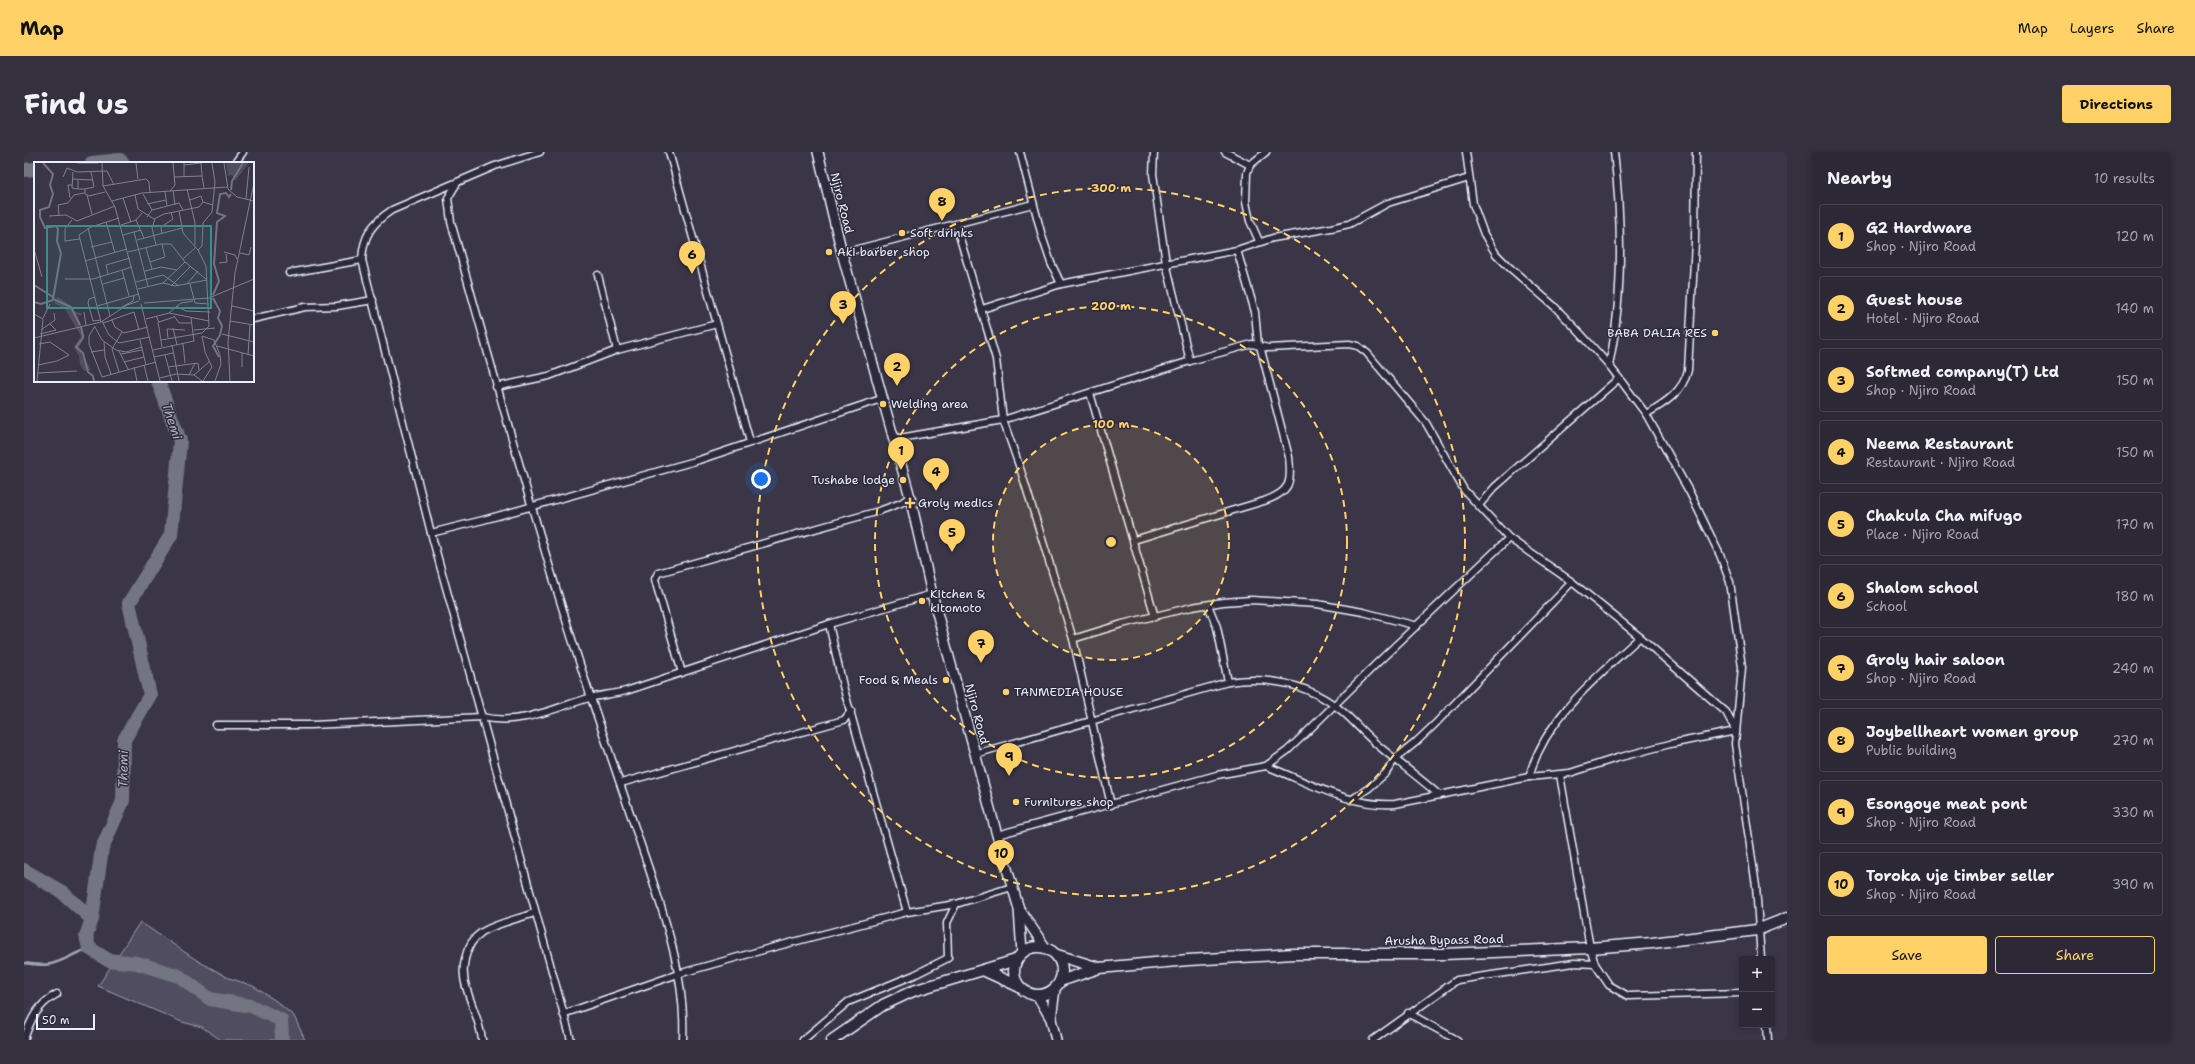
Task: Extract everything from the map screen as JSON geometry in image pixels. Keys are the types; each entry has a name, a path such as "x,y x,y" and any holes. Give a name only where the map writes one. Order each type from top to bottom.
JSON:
{"main road":[{"name":"Arusha Bypass Road","path":"1037,995 1049,993 1057,985 1099,968 1294,954 1442,954 1590,948 1706,937 1757,930 1787,918"},
{"path":"832,1040 883,1006 913,991 985,971 1019,956 1037,946 1045,947"},
{"name":"Arusha Bypass Road","path":"1045,947 1056,955 1099,968"},
{"path":"1056,955 1063,967 1057,985"},
{"path":"1019,956 1014,974 1020,987"},
{"path":"985,971 1020,987 1031,994 1037,995"}],"street":[{"path":"236,162 243,152"},
{"path":"540,152 495,166 419,197 381,217 369,229 366,236 362,260 374,300 431,533 534,913 571,1040"},
{"path":"669,152 750,442"},
{"name":"Njiro Road","path":"818,152 842,253 881,399 910,497 932,594 997,835 1020,909 1045,947"},
{"path":"1020,152 1033,204 1051,263 1061,284"},
{"path":"1154,152 1153,174 1166,263 1190,361"},
{"path":"1225,152 1250,165"},
{"path":"1259,241 1250,222 1246,202 1247,173 1250,165 1266,152"},
{"path":"1466,152 1469,178 1478,220 1496,254 1509,268 1554,306 1609,365 1646,414 1690,493 1720,555 1730,582 1742,667 1735,744 1756,886 1757,930 1761,956"},
{"path":"1609,365 1615,336 1621,235 1614,152"},
{"path":"1646,414 1680,390 1686,380 1688,370 1695,242 1696,152"},
{"path":"982,310 1061,284 1237,250 1259,241 1349,224 1388,203 1469,178"},
{"path":"459,181 448,194 451,222 496,386 591,698 621,783 664,915 678,974 682,1006 683,1040"},
{"path":"842,253 956,225 1033,204"},
{"path":"956,225 996,359 1003,420 1015,452 1072,639 1093,721 1111,805"},
{"path":"1134,540 1271,499 1281,494 1287,487 1291,474 1289,456 1259,345 1255,312 1237,250"},
{"path":"289,274 362,260"},
{"path":"598,275 617,350"},
{"path":"254,319 305,307 337,306 374,300"},
{"path":"496,386 549,376 617,350 716,324"},
{"path":"894,439 1003,420 1190,361 1243,346 1259,345 1266,348 1343,344 1358,346 1367,353 1426,423 1460,484 1509,538 1572,582 1640,637 1726,712 1736,731"},
{"path":"1479,505 1495,487 1618,378"},
{"path":"1090,393 1134,540 1155,617"},
{"path":"431,533 699,460 881,399"},
{"path":"682,673 657,587 656,579 658,573 879,510 901,503 910,497"},
{"path":"997,835 1217,775 1266,766 1287,751 1509,538"},
{"path":"1351,800 1369,788 1386,773 1395,758 1415,743 1435,724 1572,582"},
{"path":"216,725 311,725 482,717 499,721 517,719 591,698 626,691 830,624 932,594"},
{"path":"1072,639 1122,624 1208,605 1251,600 1317,604 1363,612 1417,626"},
{"path":"1208,605 1217,627 1228,682"},
{"path":"830,624 851,710 907,912"},
{"path":"1529,777 1544,739 1578,695 1640,637"},
{"path":"975,754 1068,726 1093,721 1228,682 1249,679 1270,679 1294,684 1334,705 1379,746 1439,795"},
{"path":"621,783 844,720 851,710"},
{"path":"1266,766 1351,800 1380,805 1395,804 1529,777 1560,775 1670,744 1736,731"},
{"path":"1560,775 1590,948 1595,964 1609,985 1628,996 1739,993"},
{"path":"563,1014 678,974 907,912 956,904 1012,887"},
{"path":"803,1040 848,1002 926,970 948,958 947,923 956,904"},
{"name":"Njiro Road","path":"1019,956 1020,909"},
{"path":"482,1040 477,1016 464,978 464,962 468,949 472,941 482,932 534,913"},
{"path":"1373,1040 1408,1013 1457,980 1574,963 1595,964"},
{"path":"1050,1019 1057,985"},
{"path":"24,1040 28,1025 38,1008 48,999 57,994"},
{"path":"1037,995 1050,1019 1056,1040"},
{"path":"1408,1013 1457,1040"},
{"path":"1767,1028 1768,1040"}],"shaded area":[{"path":"140,922 198,961 229,978 253,986 276,1001 294,1016 305,1040 221,1040 202,1027 182,1022 98,986"}],"waterway":[{"name":"Themi","path":"101,162 120,160 122,162"},
{"name":"Themi","path":"24,170 34,169"},
{"name":"Themi","path":"158,382 180,441 171,535 129,603 150,695 124,740 123,801 102,848 92,919 86,936 89,948 108,960 137,963 179,976 210,999 251,1006 281,1020 282,1040"},
{"path":"24,870 62,892 92,919"},
{"path":"24,963 35,965 51,964 89,948"}],"place":[{"name":"Joybellheart women group","path":"942,221"},
{"name":"Soft drinks","path":"902,233"},
{"name":"Aki barber shop","path":"829,252"},
{"name":"Shalom school","path":"692,274"},
{"name":"Softmed company(T) Ltd","path":"843,324"},
{"name":"BABA DALIA RES","path":"1715,333"},
{"name":"Guest house","path":"897,386"},
{"name":"Welding area","path":"883,404"},
{"name":"G2 Hardware","path":"901,470"},
{"name":"Tushabe lodge","path":"903,480"},
{"name":"Neema Restaurant","path":"936,491"},
{"name":"Groly medics","path":"910,503"},
{"name":"Chakula Cha mifugo","path":"952,552"},
{"name":"Kitchen & kitomoto","path":"922,601"},
{"name":"Groly hair saloon","path":"981,663"},
{"name":"Food & Meals","path":"946,680"},
{"name":"TANMEDIA HOUSE","path":"1006,692"},
{"name":"Esongoye meat pont","path":"1009,776"},
{"name":"Furnitures shop","path":"1016,802"},
{"name":"Toroka uje timber seller","path":"1001,873"}]}
